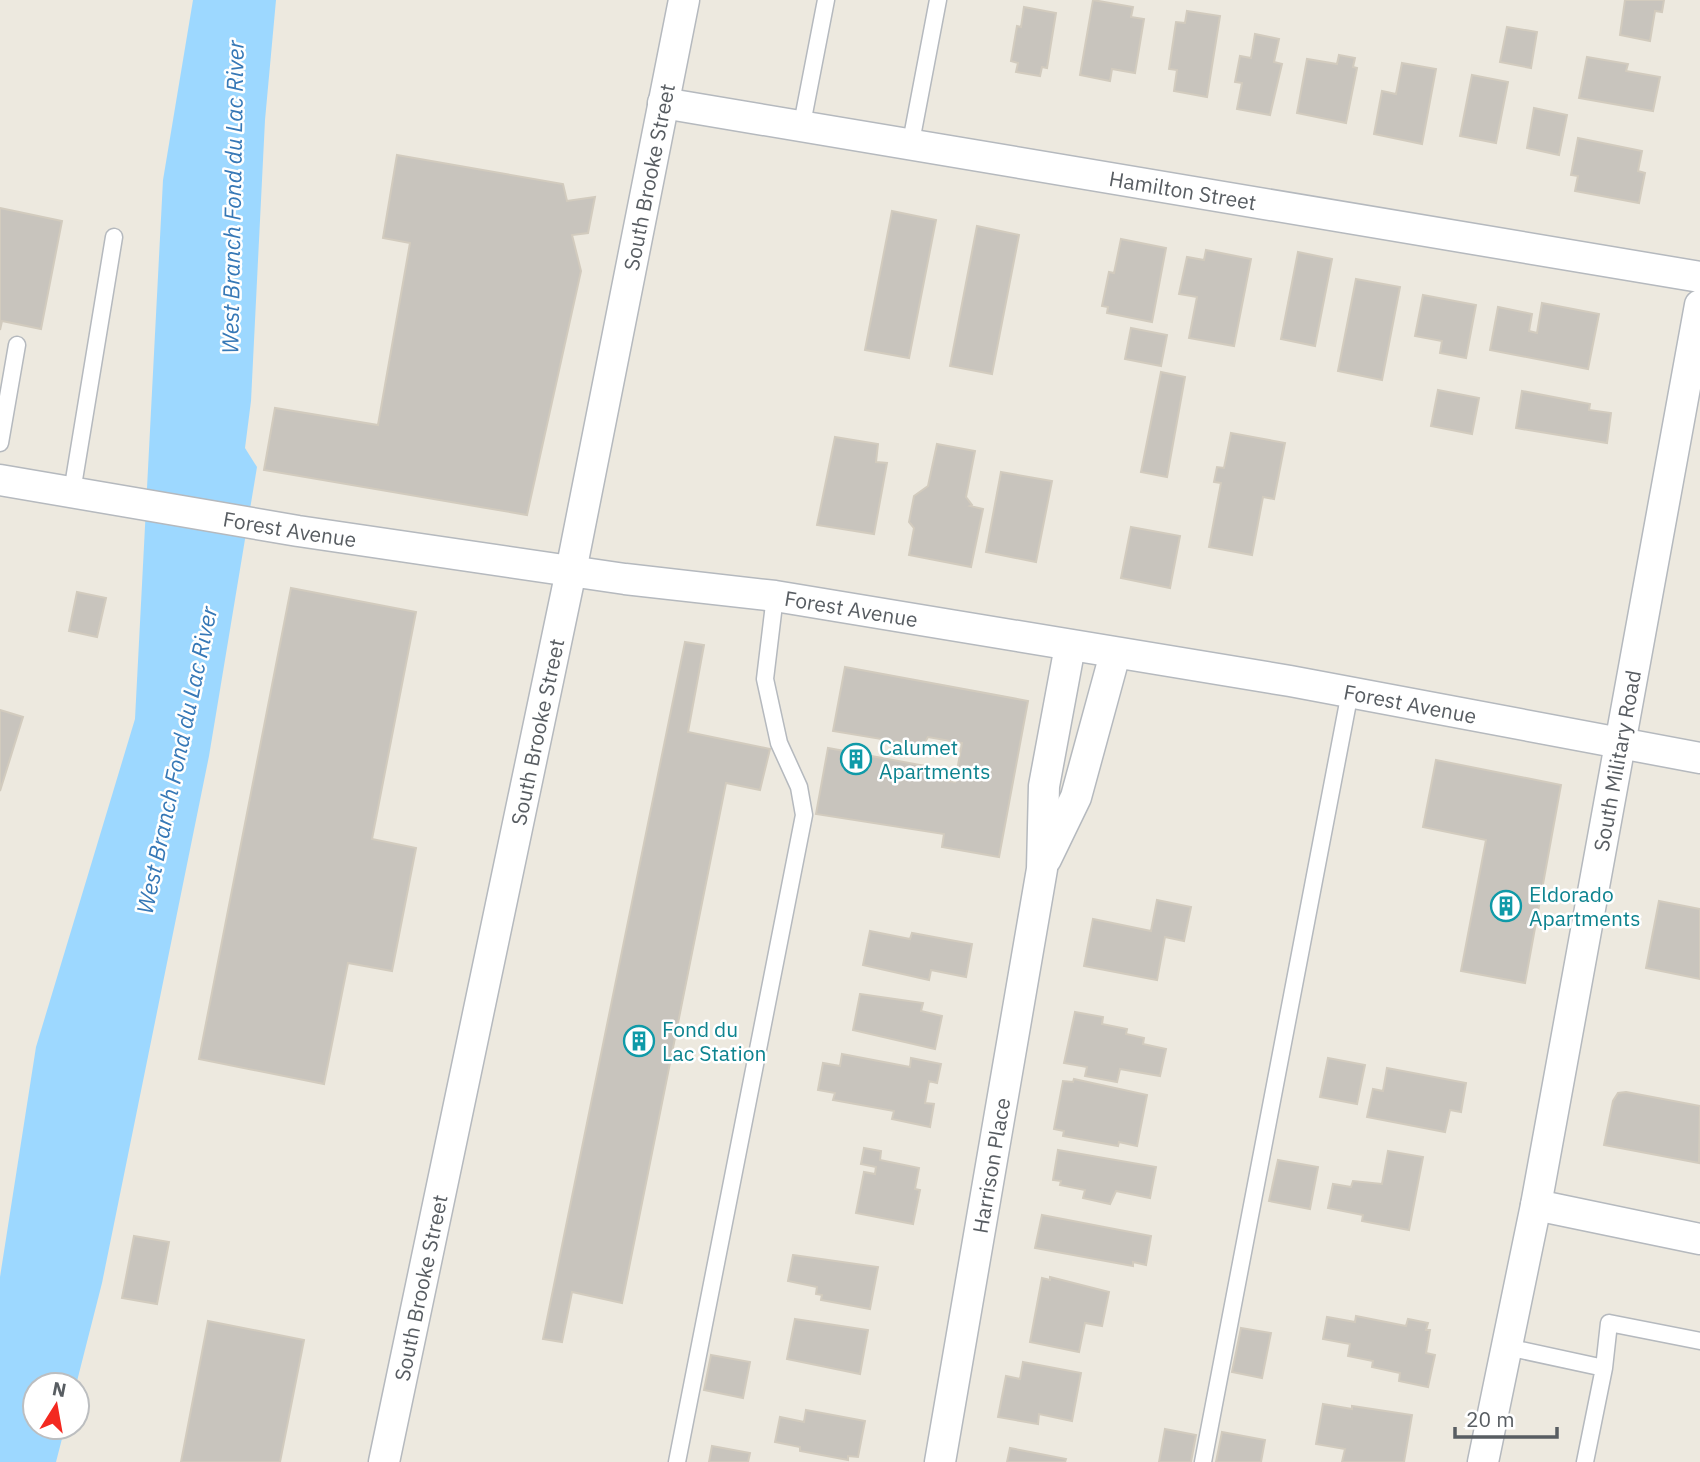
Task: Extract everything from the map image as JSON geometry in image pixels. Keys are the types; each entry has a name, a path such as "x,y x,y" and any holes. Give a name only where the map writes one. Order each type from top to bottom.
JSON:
{"street":[{"name":"South Brooke Street","path":"384,1462 571,571 684,0"},
{"name":"Hamilton Street","path":"663,103 911,142 1700,277"},
{"name":"South Military Road","path":"1483,1462 1536,1205 1700,305"},
{"name":"Forest Avenue","path":"0,480 298,531 571,571 775,596 1350,692 1700,758"},
{"name":"Harrison Place","path":"940,1462 1042,869 1044,786 1070,646"},
{"name":"Harrison Place","path":"1042,869 1076,797 1115,654"},
{"path":"1536,1205 1700,1240"}],"lane":[{"path":"802,124 826,0"},
{"path":"911,142 938,0"},
{"path":"72,492 114,237"},
{"path":"0,443 18,345"},
{"path":"677,1462 804,815 799,788 779,743 765,679 775,596"},
{"path":"1203,1462 1350,692"},
{"path":"1585,1462 1604,1368 1609,1323 1700,1341"},
{"path":"1507,1348 1604,1368"}],"water":[{"name":"West Branch Fond du Lac River","path":"193,0 276,0 265,120 251,401 245,448 257,467 209,756 102,1283 80,1371 21,1371 21,1441 61,1441 56,1462 0,1462 0,1277 36,1047 135,719 163,180"}],"building":[{"path":"1093,0 1133,7 1131,17 1144,19 1135,73 1112,69 1110,81 1080,75"},
{"path":"1625,0 1664,0 1662,12 1655,11 1650,41 1620,35"},
{"path":"1024,7 1056,13 1047,68 1042,67 1040,76 1016,72 1018,63 1011,61 1017,26 1021,27"},
{"path":"1187,11 1220,16 1207,97 1174,91 1177,70 1169,69 1176,22 1185,23"},
{"path":"1507,27 1537,32 1531,68 1500,62"},
{"path":"1255,34 1279,39 1274,62 1282,64 1270,115 1237,109 1242,83 1235,82 1240,56 1251,58"},
{"path":"1339,55 1355,58 1353,67 1357,68 1346,123 1297,113 1307,59 1337,64"},
{"path":"1587,57 1628,64 1626,71 1660,77 1653,111 1579,98"},
{"path":"1402,63 1436,69 1422,144 1374,134 1382,91 1396,94"},
{"path":"1472,75 1508,82 1496,143 1460,136"},
{"path":"1534,108 1567,115 1559,155 1527,148"},
{"path":"1578,138 1642,151 1638,171 1645,173 1639,203 1575,191 1578,176 1571,175"},
{"path":"397,155 563,184 567,201 595,197 588,233 572,235 581,271 527,515 264,470 275,408 378,425 410,243 383,238"},
{"path":"0,208 62,221 41,329 2,321 0,330"},
{"path":"892,211 936,220 909,358 865,350"},
{"path":"977,226 1019,235 992,374 950,366"},
{"path":"1121,239 1166,248 1152,322 1107,313 1108,307 1102,306 1109,272 1114,273"},
{"path":"1206,250 1251,259 1234,346 1189,338 1197,297 1179,294 1187,257 1204,260"},
{"path":"1298,252 1332,259 1315,346 1281,339"},
{"path":"1356,279 1400,287 1382,380 1338,371"},
{"path":"1423,295 1476,305 1466,358 1440,353 1442,341 1415,336"},
{"path":"1542,303 1599,314 1588,369 1490,350 1498,307 1532,314 1529,331 1537,333"},
{"path":"1131,328 1167,335 1161,366 1125,359"},
{"path":"1161,372 1185,377 1167,477 1141,472"},
{"path":"1438,390 1479,398 1472,434 1431,426"},
{"path":"1522,391 1590,404 1589,410 1611,413 1607,443 1516,428"},
{"path":"1231,433 1285,443 1274,499 1263,497 1252,555 1209,547 1221,483 1214,482 1217,467 1224,468"},
{"path":"835,437 878,444 876,462 887,463 874,534 817,525"},
{"path":"937,444 975,451 966,497 972,505 970,506 983,509 971,567 909,555 914,528 909,522 914,496 928,486"},
{"path":"1001,472 1052,481 1036,562 986,552"},
{"path":"1131,527 1180,536 1170,588 1121,578"},
{"path":"291,588 416,612 372,839 416,848 392,971 348,963 324,1084 199,1059"},
{"path":"77,592 106,598 97,637 69,631"},
{"name":"Fond du Lac Station","path":"685,642 704,645 688,732 770,749 760,790 726,783 622,1303 572,1292 562,1342 543,1339"},
{"name":"Calumet Apartments","path":"845,667 1028,701 999,857 942,847 944,834 816,814 828,748 947,770 945,780 955,782 962,743 928,737 923,746 833,731"},
{"path":"0,710 23,717 0,791"},
{"name":"Eldorado Apartments","path":"1436,760 1561,785 1525,983 1461,971 1486,840 1423,827"},
{"path":"1157,900 1191,907 1184,941 1165,937 1157,980 1084,966 1093,919 1151,931"},
{"path":"1659,901 1700,909 1700,979 1646,968"},
{"path":"870,931 910,939 912,933 972,944 966,977 931,970 929,980 863,965"},
{"path":"860,994 923,1003 921,1011 942,1016 935,1049 853,1030"},
{"path":"1075,1012 1103,1017 1102,1024 1127,1029 1126,1034 1144,1038 1143,1044 1166,1049 1160,1076 1120,1069 1117,1082 1085,1076 1087,1067 1064,1063"},
{"path":"842,1054 910,1067 911,1058 941,1064 937,1083 929,1081 925,1103 934,1104 930,1127 892,1119 894,1111 833,1100 835,1093 818,1090 823,1063 840,1066"},
{"path":"1328,1058 1365,1065 1357,1104 1320,1097"},
{"path":"1387,1068 1466,1083 1461,1112 1450,1110 1445,1132 1367,1117 1373,1089 1383,1091"},
{"path":"1074,1079 1147,1095 1137,1146 1119,1142 1118,1146 1063,1136 1064,1131 1054,1129 1063,1081 1073,1082"},
{"path":"1626,1092 1700,1106 1699,1163 1604,1145 1613,1101 1618,1093"},
{"path":"864,1148 881,1151 880,1160 919,1168 915,1189 920,1190 913,1224 856,1213 864,1172 875,1174 876,1167 861,1164"},
{"path":"1058,1150 1156,1167 1150,1198 1116,1191 1110,1204 1083,1198 1085,1190 1060,1185 1061,1181 1053,1180"},
{"path":"1388,1151 1423,1157 1409,1230 1362,1221 1363,1215 1328,1208 1333,1184 1351,1187 1353,1181 1382,1184"},
{"path":"1278,1160 1318,1167 1310,1209 1269,1201"},
{"path":"1042,1215 1151,1236 1146,1265 1133,1262 1133,1266 1035,1248"},
{"path":"134,1236 169,1242 157,1304 122,1298"},
{"path":"793,1255 878,1267 870,1309 821,1300 822,1295 816,1294 817,1287 788,1281"},
{"path":"1050,1277 1109,1292 1102,1326 1085,1323 1079,1352 1030,1342 1042,1278 1050,1280"},
{"path":"1356,1316 1406,1326 1408,1319 1428,1323 1426,1330 1430,1330 1426,1353 1435,1355 1428,1387 1399,1381 1400,1373 1372,1367 1373,1361 1348,1356 1350,1344 1323,1339 1327,1317 1355,1322"},
{"path":"795,1319 868,1330 860,1374 787,1359"},
{"path":"208,1321 304,1340 280,1462 181,1462"},
{"path":"1241,1328 1271,1333 1262,1378 1232,1372"},
{"path":"711,1355 750,1362 743,1398 704,1390"},
{"path":"1023,1362 1081,1373 1072,1421 1039,1414 1038,1424 998,1417 1006,1376 1020,1379"},
{"path":"1323,1404 1412,1415 1404,1462 1342,1462 1345,1449 1316,1444"},
{"path":"806,1410 865,1421 858,1457 848,1456 848,1460 800,1451 800,1447 775,1442 780,1417 804,1422"},
{"path":"1165,1429 1196,1435 1191,1462 1159,1462"},
{"path":"1222,1432 1265,1440 1261,1462 1216,1462"},
{"path":"712,1446 750,1453 748,1462 709,1462"},
{"path":"1010,1448 1066,1459 1065,1462 1007,1462"}],"place":[{"name":"Calumet Apartments","path":"856,759"},
{"name":"Eldorado Apartments","path":"1506,906"},
{"name":"Fond du Lac Station","path":"639,1041"}]}
